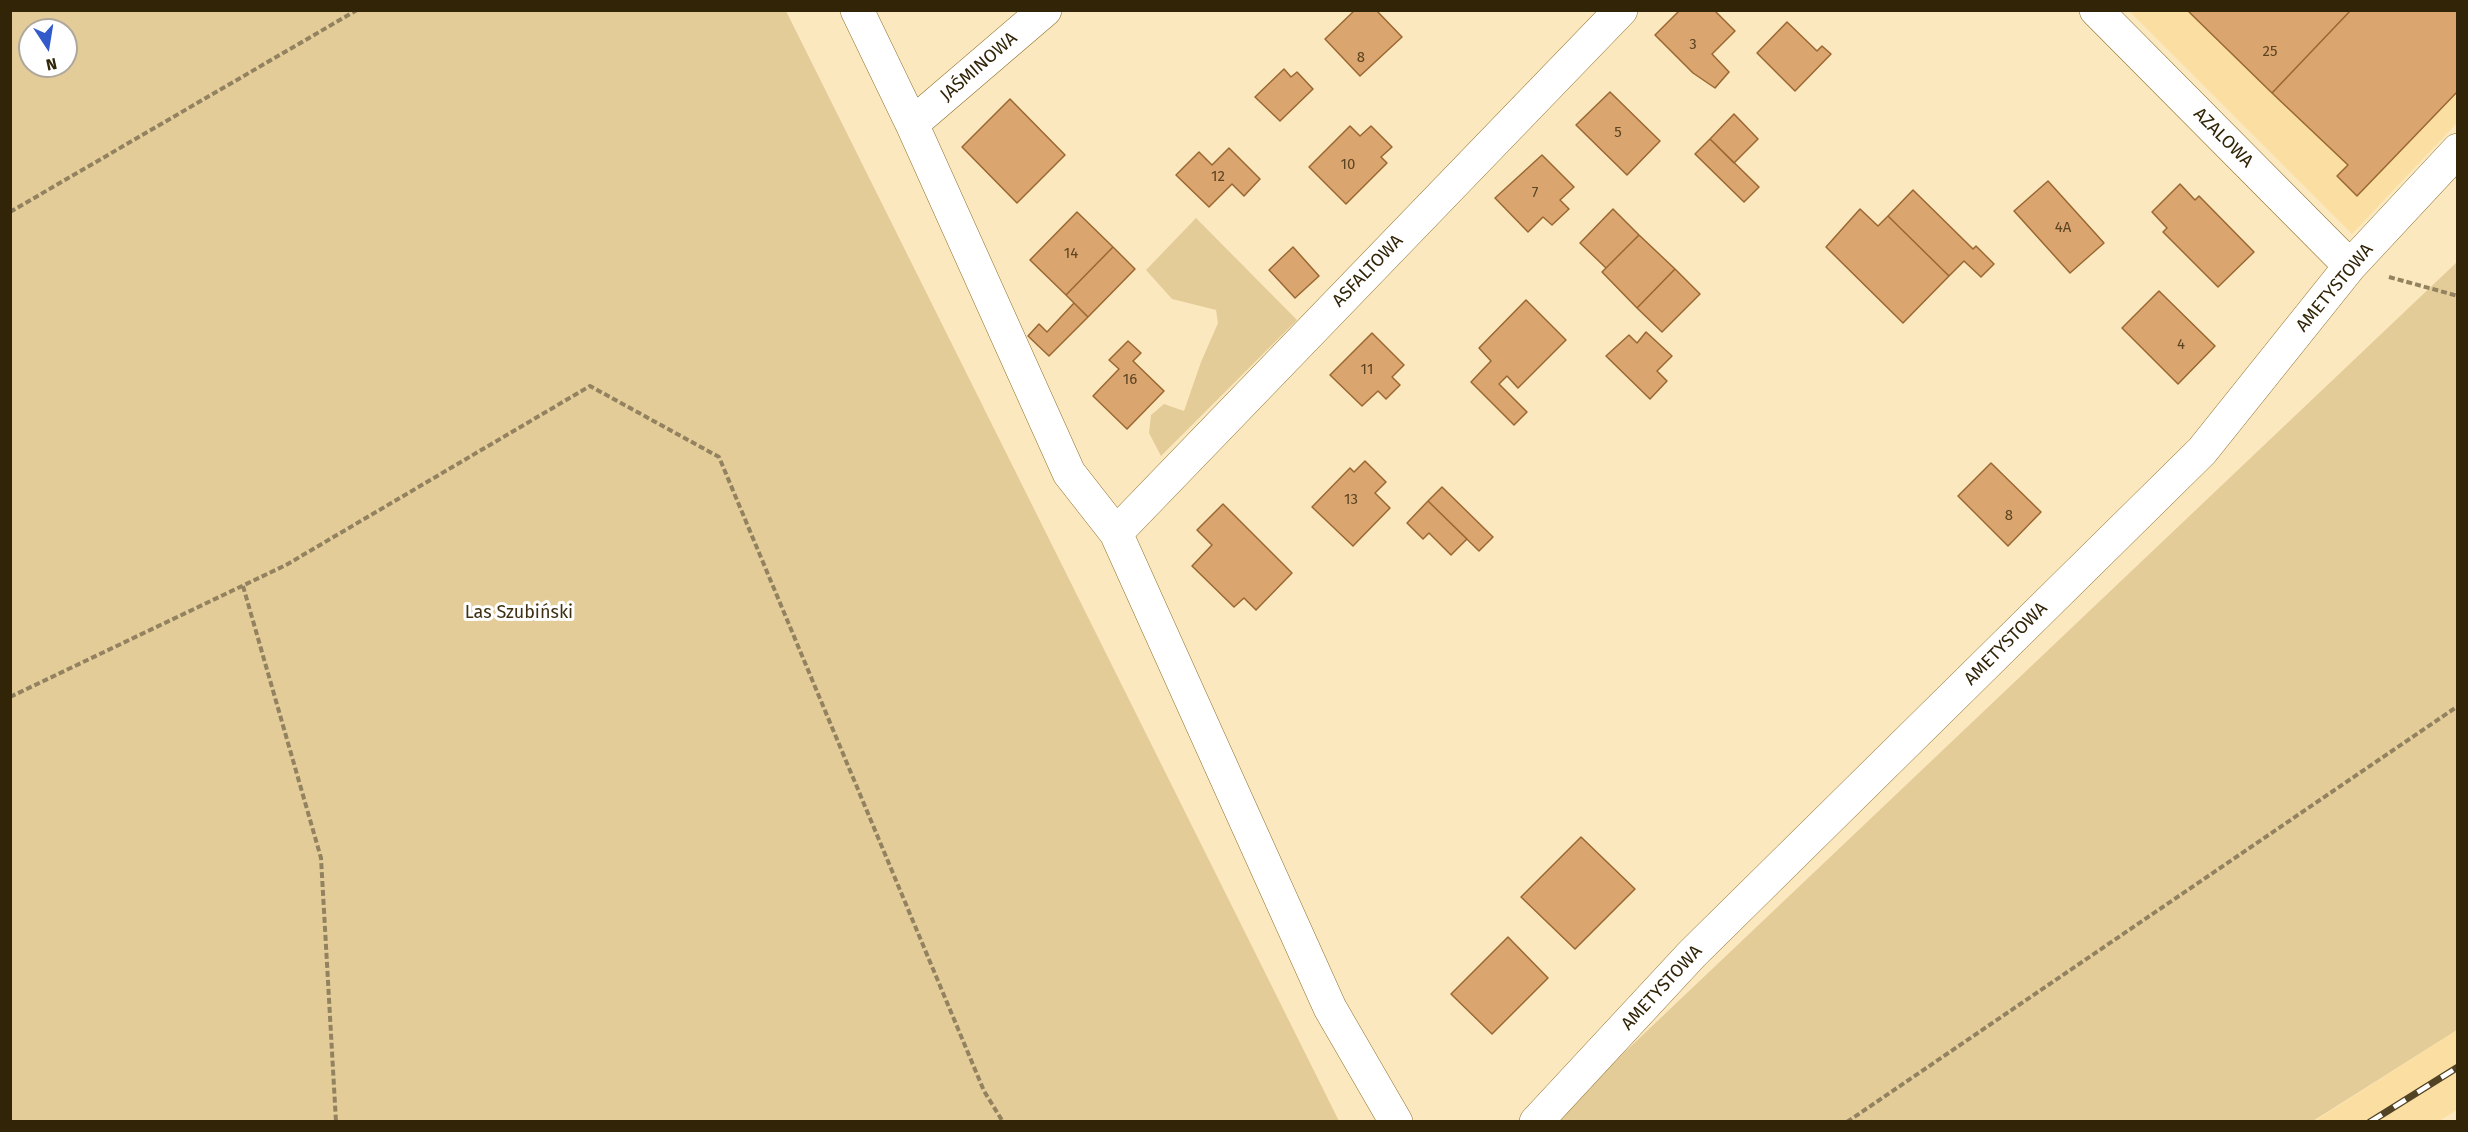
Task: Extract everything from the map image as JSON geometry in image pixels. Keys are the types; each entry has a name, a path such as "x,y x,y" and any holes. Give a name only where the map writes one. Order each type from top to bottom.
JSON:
{"street":[{"path":"857,10 912,124 1069,473 1116,533 1330,1008 1396,1122"},
{"name":"JAŚMINOWA","path":"912,124 1045,10"},
{"name":"ASFALTOWA","path":"1116,533 1621,10"},
{"name":"AZALOWA","path":"2096,10 2350,266"},
{"name":"AMETYSTOWA","path":"1536,1122 1692,954 2202,451 2350,266 2457,150"}],"path":[{"path":"10,212 357,10"},
{"path":"2350,266 2457,296"},
{"path":"10,697 286,565 590,387 719,457 984,1091 1003,1122"},
{"path":"243,586 321,858 336,1122"},
{"path":"1847,1122 2457,706"}],"shaded area":[{"path":"2129,11 2457,11 2457,123 2352,234"},
{"path":"2457,1030 2457,1110 2439,1121 2313,1122"}],"green space":[{"name":"Las Szubiński","path":"10,11 786,11 1339,1121 11,1121"},
{"path":"1196,218 1297,320 1161,456 1149,433 1151,415 1164,404 1184,411 1201,362 1218,323 1216,310 1172,299 1146,270"},
{"path":"2457,262 2457,1030 2313,1121 1551,1122"}],"building":[{"path":"1355,10 1376,10 1402,37 1360,76 1325,39"},
{"path":"1680,10 1714,10 1735,31 1712,54 1729,72 1715,88 1693,73 1655,35"},
{"path":"2187,10 2351,10 2272,93"},
{"path":"2351,10 2458,10 2458,91 2357,196 2337,176 2348,165 2272,93"},
{"path":"1787,22 1817,51 1822,46 1831,54 1795,91 1757,53"},
{"path":"1284,69 1291,77 1297,72 1313,89 1280,121 1255,97"},
{"path":"1610,92 1660,141 1627,175 1576,125"},
{"path":"1010,99 1065,155 1017,203 962,147"},
{"path":"1734,114 1758,139 1734,163 1710,139"},
{"path":"1350,126 1360,136 1371,126 1392,147 1381,157 1387,163 1346,204 1309,167"},
{"path":"1710,139 1759,187 1744,202 1695,154"},
{"path":"1229,148 1260,179 1244,196 1232,184 1209,207 1176,175 1199,152 1212,165"},
{"path":"1542,155 1574,187 1560,200 1569,209 1552,225 1543,217 1528,232 1495,198"},
{"path":"2048,181 2104,243 2070,273 2014,211"},
{"path":"2180,184 2195,200 2199,196 2254,252 2218,287 2163,232 2167,228 2152,212"},
{"path":"1913,190 1973,249 1976,246 1994,264 1981,277 1964,261 1949,276 1888,216"},
{"path":"1613,209 1639,235 1606,268 1580,243"},
{"path":"1860,209 1878,226 1888,216 1949,276 1903,323 1826,247"},
{"path":"1077,212 1113,247 1066,295 1030,260"},
{"path":"1639,235 1675,269 1637,308 1602,272"},
{"path":"1113,247 1135,269 1088,317 1066,295"},
{"path":"1293,247 1319,276 1295,298 1269,270"},
{"path":"1675,269 1700,294 1662,332 1637,308"},
{"path":"2159,291 2215,346 2178,384 2122,328"},
{"path":"1526,300 1566,340 1518,388 1507,376 1499,384 1527,412 1514,425 1471,382 1491,361 1479,348"},
{"path":"1074,303 1088,317 1049,356 1028,336 1039,324 1047,332"},
{"path":"1646,332 1672,356 1657,371 1667,381 1650,399 1606,356 1629,335 1637,343"},
{"path":"1372,333 1404,365 1392,377 1400,385 1386,399 1378,391 1362,406 1330,375"},
{"path":"1128,341 1141,353 1133,361 1164,391 1127,429 1093,396 1119,369 1109,360"},
{"path":"1365,461 1386,482 1375,493 1390,508 1353,546 1312,507 1350,468 1354,472"},
{"path":"1991,463 2041,512 2008,546 1958,496"},
{"path":"1442,487 1493,537 1479,551 1428,501"},
{"path":"1428,501 1467,539 1451,555 1429,533 1423,539 1407,523"},
{"path":"1223,504 1292,573 1256,610 1244,598 1234,607 1192,566 1212,545 1197,530"},
{"path":"1581,837 1635,889 1575,949 1521,897"},
{"path":"1508,937 1548,978 1492,1034 1451,994"}],"railway":[{"path":"2370,1122 2458,1067"}]}
